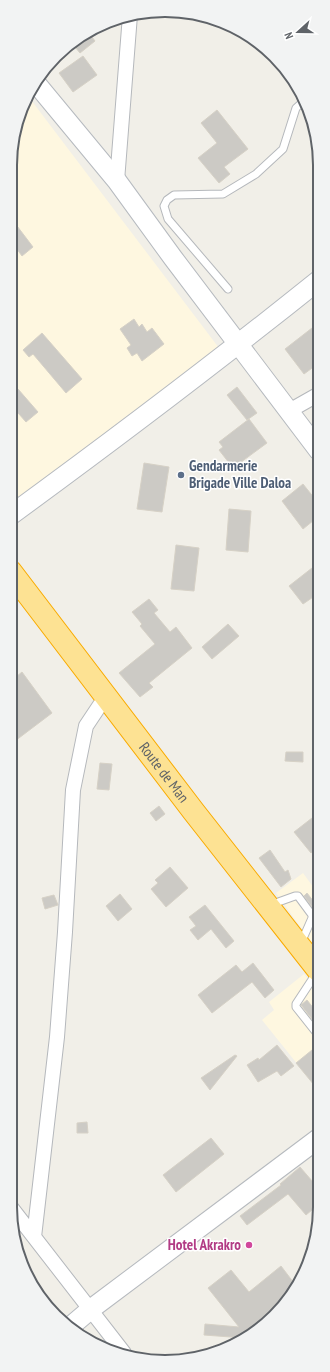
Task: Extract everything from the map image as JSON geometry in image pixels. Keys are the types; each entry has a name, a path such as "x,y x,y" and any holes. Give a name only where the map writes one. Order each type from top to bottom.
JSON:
{"highway":[{"name":"Route de Man","path":"17,580 313,963"}],"street":[{"path":"117,181 129,21"},
{"path":"40,87 117,181 173,258 313,443"},
{"path":"17,511 239,344 313,285"},
{"path":"289,411 313,397"},
{"path":"34,1237 57,1036 66,924 73,790 86,726 106,696"},
{"path":"74,1323 91,1309 313,1142"},
{"path":"17,1215 120,1348"}],"lane":[{"path":"228,289 168,219 164,206 166,200 174,195 223,194 256,174 283,149 296,108 300,104"},
{"path":"268,906 297,895 311,913 312,918 300,947"},
{"path":"313,980 296,1004 296,1008 313,1029"}],"shaded area":[{"path":"32,101 219,348 17,500 17,155 22,127"},
{"path":"303,873 313,887 313,942 312,943 276,893"},
{"path":"304,974 313,985 313,1084 262,1020 274,1010 269,1002"}],"building":[{"path":"92,37 95,41 80,53 76,48"},
{"path":"83,56 97,75 73,92 59,73"},
{"path":"217,110 248,149 224,167 230,174 219,183 198,158 217,143 201,123"},
{"path":"17,226 33,247 22,256 17,249"},
{"path":"134,319 139,327 142,324 147,332 152,328 164,344 142,361 137,353 132,356 127,348 131,345 120,329"},
{"path":"312,328 313,329 313,367 304,374 285,349"},
{"path":"42,333 82,379 66,393 33,354 29,357 23,350"},
{"path":"237,387 257,413 247,420 227,395"},
{"path":"18,389 38,412 26,422 17,412"},
{"path":"249,419 267,443 233,468 219,450 223,447 219,442"},
{"path":"144,463 169,467 162,512 137,509"},
{"path":"303,484 313,496 313,521 303,529 282,501"},
{"path":"229,509 251,511 248,552 226,550"},
{"path":"176,545 199,548 194,591 171,589"},
{"path":"312,568 313,569 313,597 303,604 289,586"},
{"path":"149,599 158,610 154,613 170,632 176,627 192,648 149,683 153,687 140,697 119,673 155,644 140,626 142,624 132,612"},
{"path":"228,624 239,636 212,659 202,647"},
{"path":"22,672 52,713 17,739 17,676"},
{"path":"286,752 303,752 303,762 285,761"},
{"path":"100,763 112,764 109,790 97,789"},
{"path":"159,806 165,814 156,821 150,813"},
{"path":"312,818 313,851 311,853 294,832"},
{"path":"270,850 285,872 288,870 291,879 281,887 259,858"},
{"path":"170,867 188,888 166,907 151,889 158,883 155,880"},
{"path":"307,893 313,901 313,908 304,896"},
{"path":"120,894 132,909 118,921 106,906"},
{"path":"54,895 58,905 45,909 42,898"},
{"path":"205,905 234,941 226,948 211,929 198,940 190,930 196,926 189,917"},
{"path":"253,963 274,990 265,998 252,982 212,1013 198,995 236,965 242,972"},
{"path":"307,1000 313,1008 313,1018 312,1019 301,1005"},
{"path":"277,1045 294,1066 281,1076 277,1071 258,1082 247,1065 258,1058 259,1060"},
{"path":"312,1050 313,1084 296,1063"},
{"path":"235,1055 237,1056 210,1090 201,1078"},
{"path":"87,1122 88,1133 77,1133 77,1123"},
{"path":"211,1138 224,1154 176,1192 163,1175"},
{"path":"300,1167 313,1182 313,1209 306,1215 288,1194 247,1225 240,1216 281,1185 280,1184"},
{"path":"281,1266 293,1281 270,1312 239,1335 235,1337 204,1335 205,1324 239,1327 208,1288 231,1270 249,1292"}],"place":[{"name":"Gendarmerie Brigade Ville Daloa","path":"181,475"},
{"name":"Hotel Akrakro","path":"249,1245"}]}
